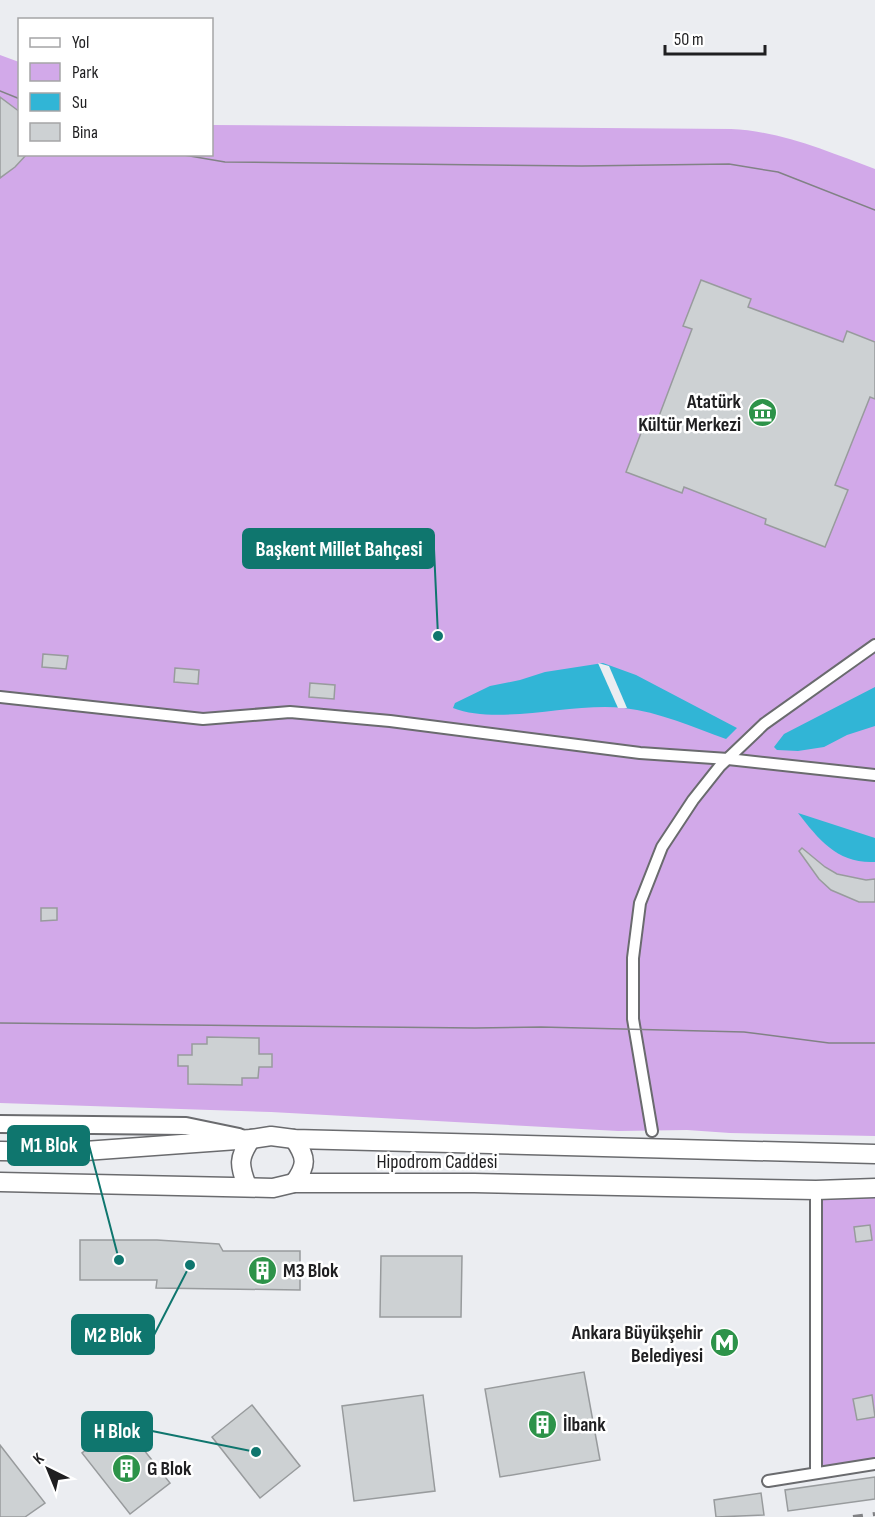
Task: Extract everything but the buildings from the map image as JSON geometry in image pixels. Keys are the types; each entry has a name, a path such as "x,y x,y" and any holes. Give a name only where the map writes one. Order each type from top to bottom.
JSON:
{"main road":[{"name":"Hipodrom Caddesi","path":"0,1151 71,1152 271,1136 294,1139 875,1154"},
{"path":"247,1186 241,1170 242,1153 251,1139"},
{"path":"294,1139 303,1152 304,1168 294,1183"},
{"name":"Hipodrom Caddesi","path":"0,1182 273,1188 294,1183 474,1183 816,1190 875,1188"}],"street":[{"path":"652,1131 633,1019 633,958 640,903 662,847 693,800 728,759 764,724 875,645"},
{"path":"0,697 203,719 290,712 390,721 640,753 728,759 875,775"},
{"name":"Hipodrom Caddesi","path":"0,1124 186,1126 251,1139"},
{"path":"816,1190 816,1473"},
{"path":"768,1481 875,1464"}],"green space":[{"path":"0,55 18,62 18,156 213,156 213,125 731,129 786,138 875,169 875,1136 687,1130 618,1131 271,1112 0,1103"},
{"path":"875,1188 875,1464 816,1473 816,1190"}],"water":[{"path":"603,663 636,675 737,728 726,739 663,716 624,708 582,708 492,715 453,708 455,703 490,686 545,672"},
{"path":"875,687 875,726 847,735 824,747 798,751 777,750 774,747 784,734"},
{"path":"798,813 875,838 875,862 862,862 840,854 822,841"}],"pier":[{"path":"598,663 609,666 627,708 618,708"}],"tram line":[{"path":"0,91 18,98"},
{"path":"190,156 225,162 582,166 729,164 778,172 875,210"},
{"path":"0,1023 541,1027 744,1032 829,1043 875,1043"}],"railway":[{"path":"853,1517 875,1514"}],"place":[{"name":"Atatürk Kültür Merkezi","path":"762,413"},
{"name":"Başkent Millet Bahçesi","path":"438,636"},
{"name":"M1 Blok","path":"119,1260"},
{"name":"M2 Blok","path":"190,1265"},
{"name":"M3 Blok","path":"262,1270"},
{"name":"Ankara Büyükşehir Belediyesi","path":"724,1343"},
{"name":"İlbank","path":"542,1424"},
{"name":"H Blok","path":"256,1452"},
{"name":"G Blok","path":"126,1468"}]}
